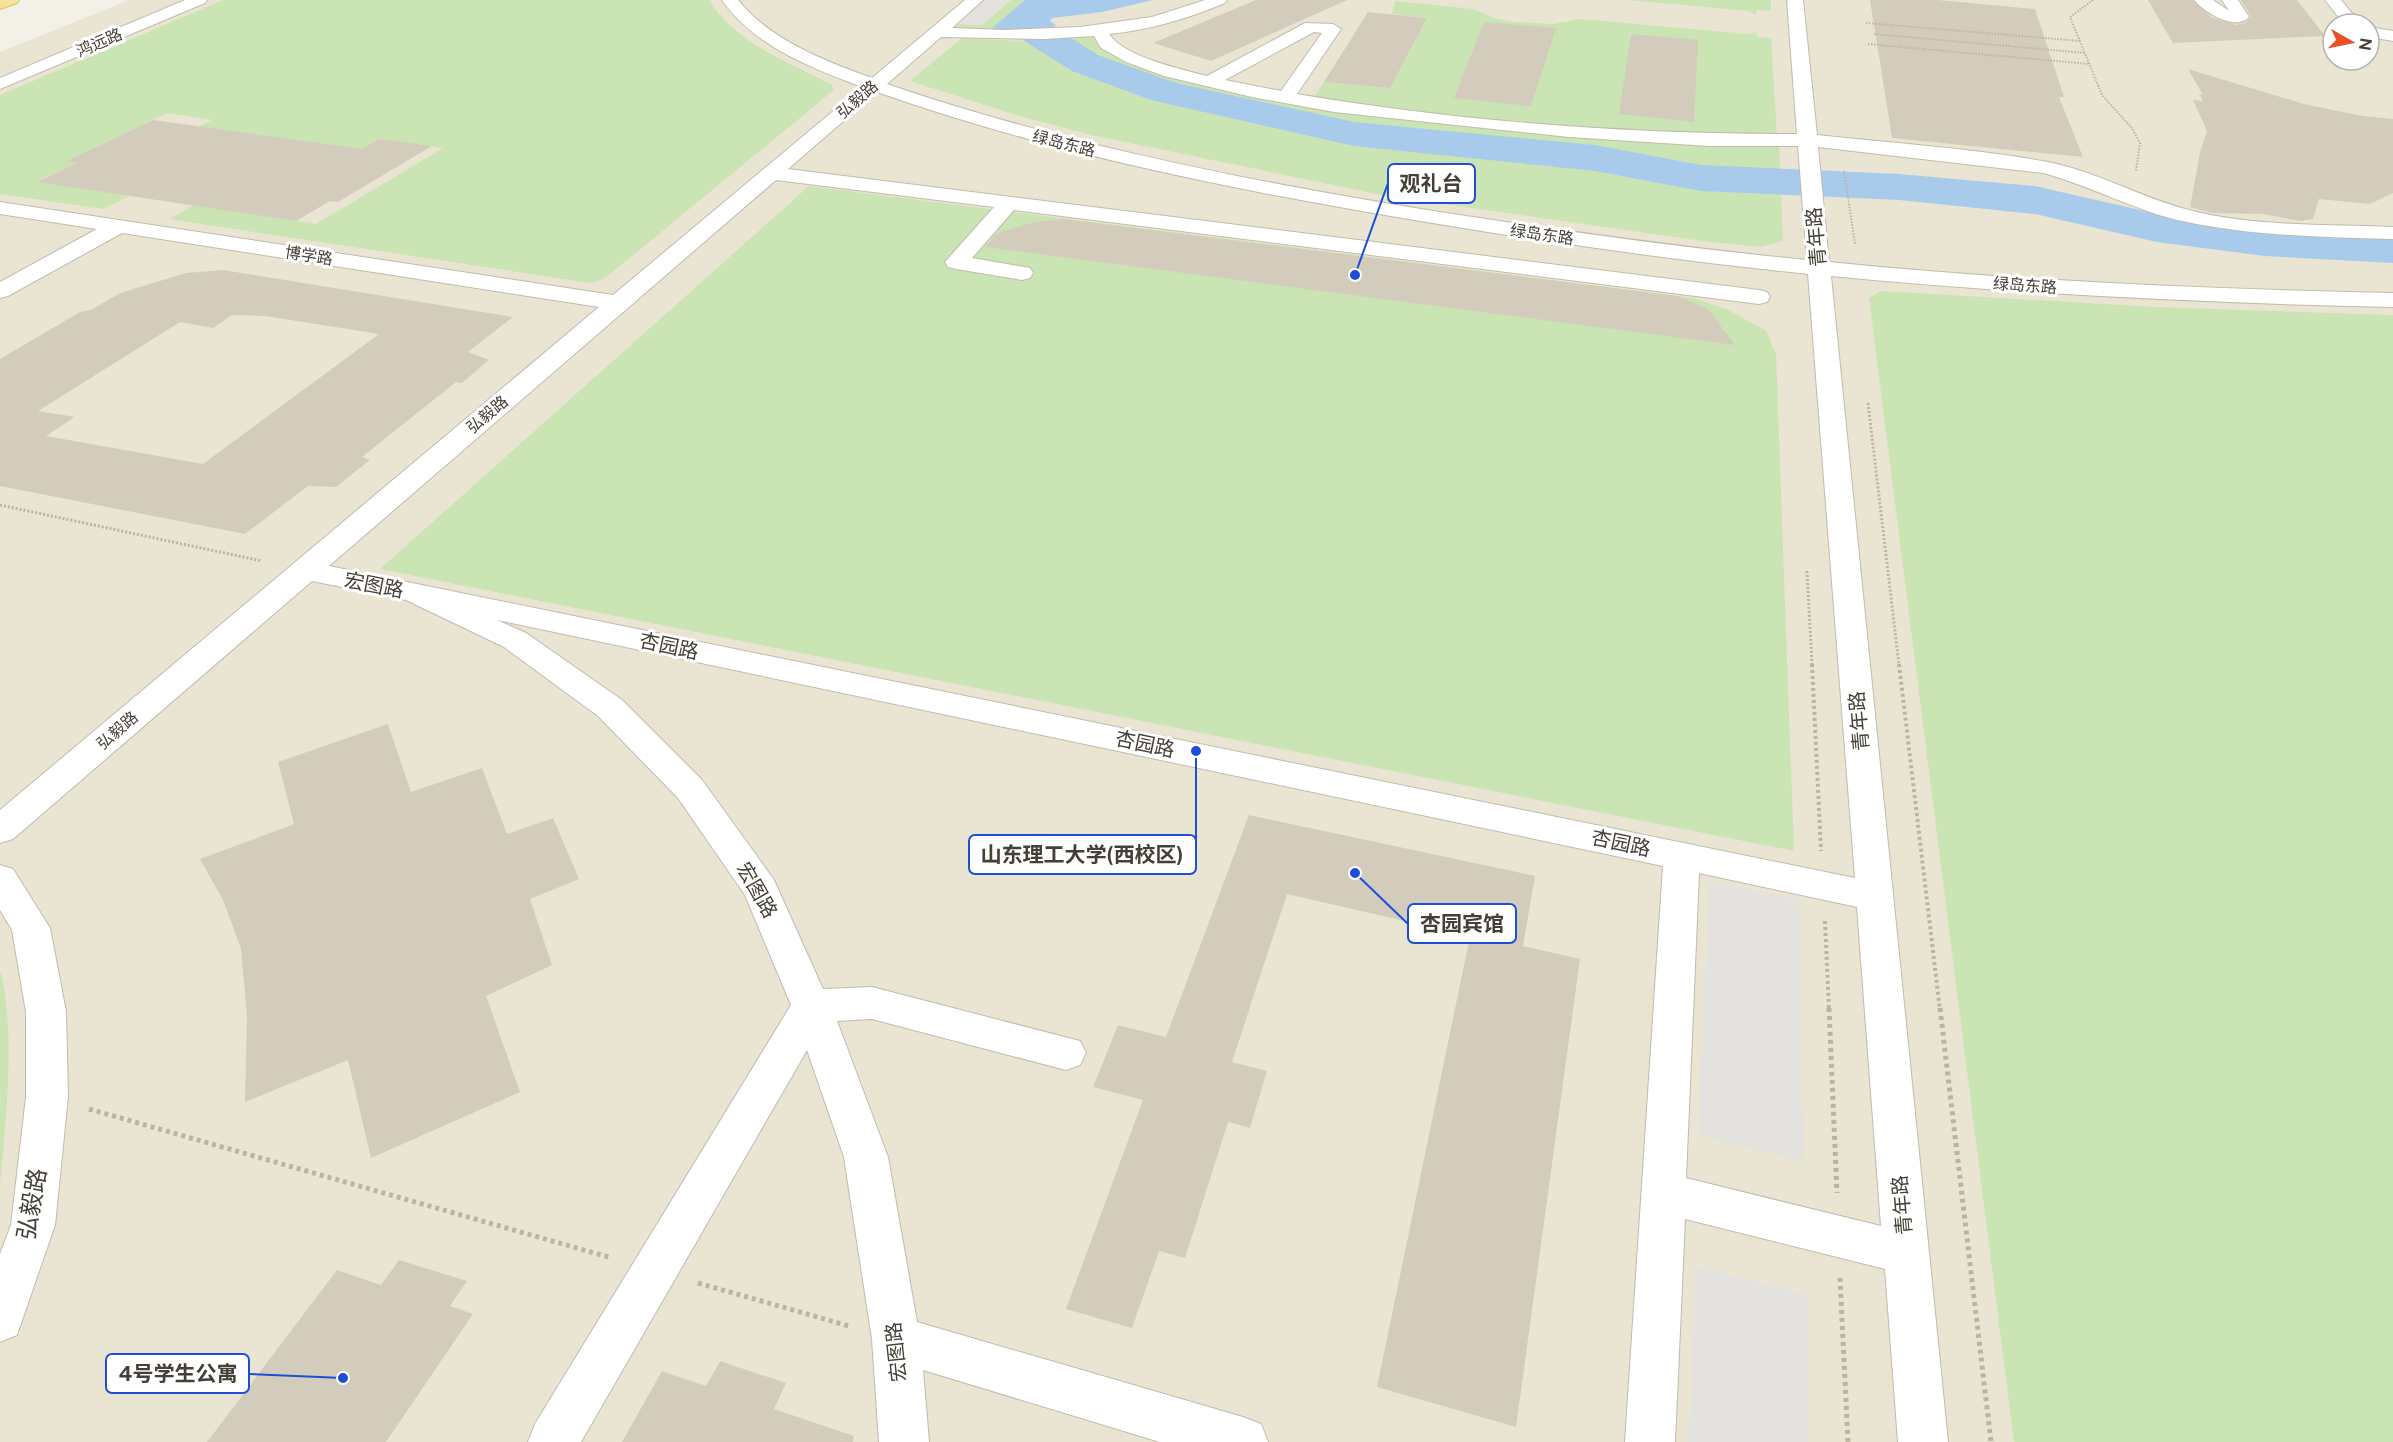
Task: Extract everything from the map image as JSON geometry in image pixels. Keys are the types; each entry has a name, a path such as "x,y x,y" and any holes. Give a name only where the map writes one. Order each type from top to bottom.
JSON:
{"main road":[{"path":"0,4 11,0"}],"street":[{"name":"鸿远路","path":"0,84 199,0"},
{"name":"绿岛东路","path":"730,0 749,23 788,48 874,84 996,125 1082,148 1329,200 1549,235 1818,268 1967,282 2109,291 2393,300"},
{"name":"弘毅路","path":"0,830 975,0"},
{"path":"936,32 1024,35 1098,30 1188,12 1219,0"},
{"name":"青年路","path":"1795,0 1923,1442"},
{"path":"2202,0 2225,16 2241,17 2230,0"},
{"path":"2334,0 2344,12"},
{"path":"1208,81 1311,27 1333,29 1286,98"},
{"path":"1098,30 1107,44 1132,58 1170,72 1286,98 1395,114 1569,131 1709,140 1807,140 2044,167 2078,176 2187,216 2237,224 2393,233"},
{"path":"770,173 1759,297"},
{"path":"1009,203 956,262 1022,273"},
{"name":"博学路","path":"0,208 618,303"},
{"path":"0,291 119,226"},
{"name":"宏图路","path":"303,570 415,593 515,640 610,708 690,789 761,890 811,1005 866,1157 896,1339 904,1442"},
{"name":"杏园路","path":"415,593 1874,896"},
{"path":"1650,1442 1682,855"},
{"name":"弘毅路","path":"0,879 31,928 46,1012 47,1097 33,1225 0,1319"},
{"path":"553,1442 811,1005 872,1003 1066,1053"},
{"path":"1663,1193 1906,1253"},
{"path":"896,1339 1244,1442"}],"path":[{"path":"2093,0 2070,17 2102,94 2132,128 2140,143 2136,172 2111,190"},
{"path":"1866,23 2080,41"},
{"path":"1874,34 2085,53"},
{"path":"1868,44 2090,64"},
{"path":"1845,177 1850,207"},
{"path":"1867,392 1991,1442"},
{"path":"0,505 303,570"},
{"path":"1807,564 1848,1442"},
{"path":"47,1097 896,1339"}],"shaded area":[{"path":"129,0 2393,0 2393,1442 0,1442 0,52"},
{"path":"987,0 1011,0 982,25 958,24"},
{"path":"1710,881 1799,900 1803,1162 1698,1136"},
{"path":"1697,1267 1807,1295 1809,1442 1689,1442"}],"green space":[{"path":"223,0 709,0 720,15 748,40 781,60 832,85 834,90 604,279 590,283 169,219 194,205 316,224 443,148 379,139 288,191 118,167 212,120 167,113 68,161 77,163 38,181 129,196 103,209 0,194 0,95"},
{"path":"1011,0 1025,0 987,33 951,30 958,24 982,25"},
{"path":"1628,0 1771,0 1771,11 1757,10 1756,15 1749,11"},
{"path":"1395,1 1473,9 1496,19 1513,22 1554,24 1581,19 1747,34 1756,32 1757,37 1771,38 1777,136 1660,134 1602,130 1486,119 1313,98 1324,82 1390,88 1427,18 1392,14"},
{"path":"1092,37 1100,46 1134,62 1357,112 1779,142 1783,241 1760,247 1702,241 1387,196 1091,135 1016,115 910,81 962,38 1025,41"},
{"path":"809,186 1694,298 1728,310 1766,331 1776,354 1794,851 380,569"},
{"path":"1881,291 2155,307 2393,315 2393,1442 2014,1442 1869,298"},
{"path":"0,970 8,1020 9,1048 0,1184"}],"water":[{"path":"1025,0 1153,0 1102,12 1052,18 1050,21 1056,25 1051,28 990,30"}],"building":[{"path":"1256,0 1347,0 1211,61 1153,43"},
{"path":"1870,0 1938,0 2035,9 2064,97 2059,97 2083,157 1892,138"},
{"path":"2148,0 2192,0 2211,17 2236,25 2245,23 2251,17 2241,0 2297,0 2321,31 2321,36 2173,43"},
{"path":"1368,12 1427,18 1390,88 1324,82"},
{"path":"1484,22 1556,28 1531,106 1454,98"},
{"path":"1631,34 1698,40 1694,122 1619,114"},
{"path":"2188,69 2304,104 2362,116 2393,119 2393,193 2370,204 2319,199 2313,219 2300,221 2264,214 2212,213 2190,207 2200,153 2207,131 2193,100 2203,101 2199,94 2203,95"},
{"path":"153,120 361,149 379,139 432,146 338,202 330,201 296,221 37,182 77,163 67,161"},
{"path":"1064,219 1677,296 1708,309 1735,345 985,247 997,233 1035,222"},
{"path":"223,270 513,317 468,352 489,360 462,383 456,382 362,457 370,460 336,487 308,486 245,534 0,486 0,359 80,312 91,310 120,293 186,273","holes":["232,315 265,316 379,334 203,464 46,436 75,417 38,411 180,322 213,328"]},
{"path":"388,724 411,792 482,768 507,834 553,818 579,879 530,899 552,965 486,996 520,1092 371,1158 348,1060 245,1102 247,1016 241,949 223,900 200,859 294,824 278,762"},
{"path":"1249,815 1535,876 1523,946 1580,959 1516,1427 1377,1387 1470,936 1287,894 1232,1062 1267,1071 1250,1128 1228,1122 1185,1258 1159,1251 1132,1328 1066,1309 1143,1100 1093,1087 1118,1025 1166,1037"},
{"path":"399,1260 467,1281 450,1306 473,1314 386,1442 207,1442 337,1270 381,1285"},
{"path":"720,1361 786,1383 774,1409 854,1436 853,1442 622,1442 662,1371 706,1386"}],"waterway":[{"path":"1031,29 1085,63 1165,92 1354,134 1595,158 1701,178 1899,187 2035,200 2157,228 2265,242 2393,249"}],"place":[{"name":"观礼台","path":"1355,275"},
{"name":"山东理工大学(西校区)","path":"1196,751"},
{"name":"杏园宾馆","path":"1355,873"},
{"name":"4号学生公寓","path":"343,1378"}]}
